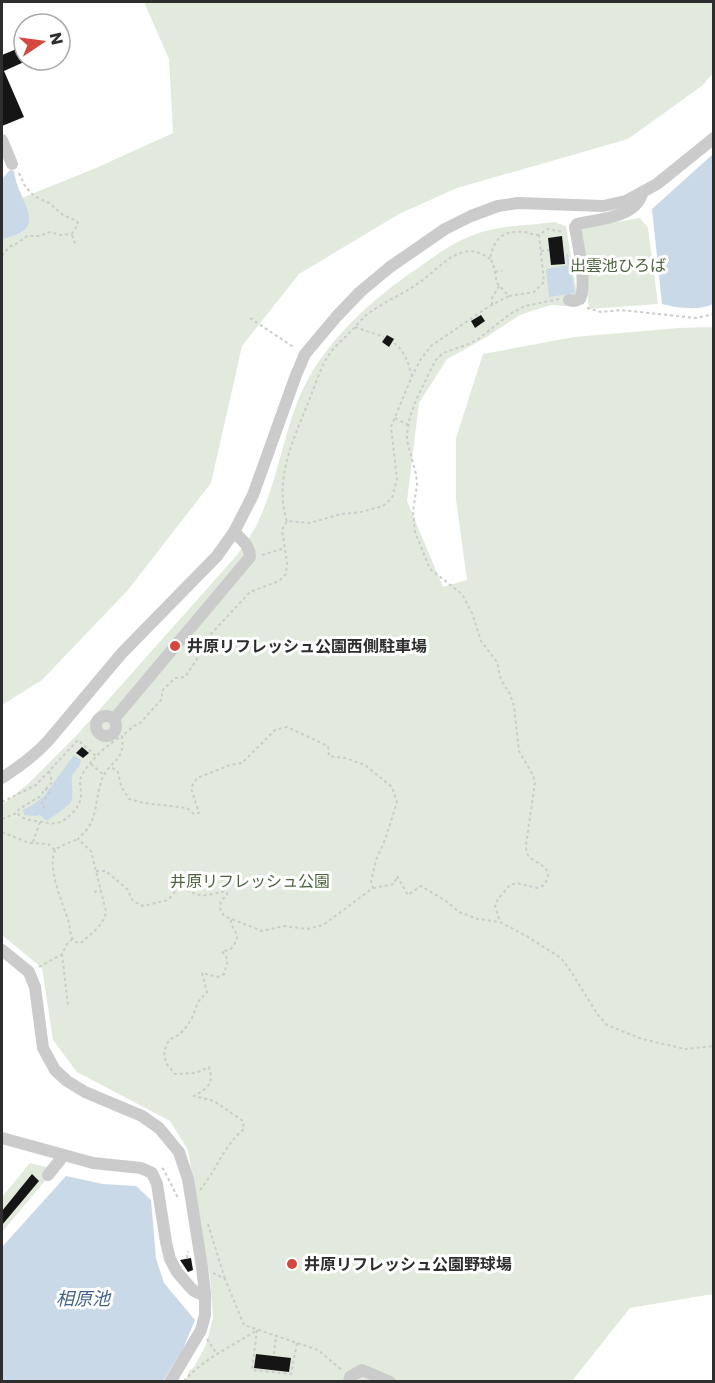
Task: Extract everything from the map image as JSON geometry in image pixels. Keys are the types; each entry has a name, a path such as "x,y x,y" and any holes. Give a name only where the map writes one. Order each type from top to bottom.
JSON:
{"street":[{"path":"2,778 48,741 123,653 217,556 234,532 253,495 305,354 360,292 390,267 446,229 471,216 498,206 518,203 603,206 626,201 657,184 714,138"},
{"path":"2,140 12,164"},
{"path":"574,300 583,290 575,227 577,224 610,217 628,210 639,202 642,192"},
{"path":"114,719 250,558 248,546 234,532"},
{"path":"2,950 29,972 35,987 43,1048 55,1070 85,1092 142,1116 159,1128 179,1152 186,1171 202,1267 205,1315 201,1330 170,1382"},
{"path":"2,1138 93,1163 141,1168 152,1173 157,1184 170,1259 177,1272 194,1291 205,1294"},
{"path":"48,1175 60,1160"},
{"path":"349,1379 362,1370 390,1382"}],"path":[{"path":"12,164 34,196 49,203 63,215 77,221 78,224 72,234 76,246"},
{"path":"490,259 491,250 498,237 505,233 520,232 539,235 547,229 564,231 575,227"},
{"path":"2,256 9,247 27,236 40,236 50,232 60,235 72,234"},
{"path":"286,521 310,523 340,514 362,512 383,506 392,498 397,479 391,427 421,359 431,346 492,305 509,296 534,292 544,282 539,235"},
{"path":"541,251 549,250"},
{"path":"17,813 21,817 59,823 78,806 81,799 81,777 97,757 112,742 148,715 162,699 162,691 175,678 185,677 205,647 209,636 250,592 279,581 286,574 287,562 282,530 286,521 282,487 284,474 292,443 323,364 331,352 368,314 418,284 456,254 465,251 482,252 490,259 497,283 509,296"},
{"path":"495,272 502,271"},
{"path":"492,305 492,298 499,286"},
{"path":"500,922 495,906 498,898 510,885 517,883 537,888 545,885 549,874 528,855 526,845 535,782 519,751 514,706 501,680 497,662 481,641 472,613 462,594 430,569 415,532 413,511 417,485 407,441 408,425 416,400 435,361 443,353 477,340 510,314 525,306 561,299 574,300 586,308 601,312 621,310 696,318 714,314"},
{"path":"250,318 305,354"},
{"path":"355,327 384,336"},
{"path":"394,344 404,354 412,376"},
{"path":"394,418 408,425"},
{"path":"261,555 285,548"},
{"path":"110,766 118,772 121,786 129,799 187,808 194,814 199,813 191,788 197,778 230,765 242,763 275,730 287,727 328,746 329,756 345,758 365,765 392,788 397,802 376,860 371,882 373,888"},
{"path":"78,839 91,851 106,911 101,924 81,943 72,939 54,873 52,856 55,850 78,839 88,829 93,817 100,782 110,766 121,756 122,736"},
{"path":"2,802 36,785 78,740 97,757"},
{"path":"91,764 104,775"},
{"path":"2,819 17,813 19,809 39,797 52,782 49,771"},
{"path":"45,808 41,804 50,793 46,789"},
{"path":"33,843 44,821"},
{"path":"2,832 33,843 48,844 55,850"},
{"path":"96,871 106,871 127,889 133,901 142,906 168,900 180,886 193,894 209,896 222,891 227,892 220,908 224,916 262,931 284,926 307,929 323,925 373,888 394,884 397,876 408,895 421,886 459,912 478,919 500,922 561,958 607,1025 642,1039 685,1049 714,1046"},
{"path":"94,892 101,890"},
{"path":"190,1195 197,1194 208,1181 220,1158 244,1129 243,1121 214,1101 194,1096 208,1087 212,1077 209,1067 196,1073 175,1074 166,1063 165,1051 169,1040 180,1034 187,1026 198,1002 207,992 202,973 218,977 224,974 228,960 222,951 230,950 237,937 231,919"},
{"path":"68,1005 62,954 72,939"},
{"path":"37,968 62,954"},
{"path":"206,1220 225,1279 244,1325 318,1350 349,1379"},
{"path":"202,1267 225,1279"},
{"path":"257,1330 252,1370 291,1374 297,1342"},
{"path":"184,1382 199,1366 257,1330"},
{"path":"205,1336 218,1354"},
{"path":"274,1354 276,1336"}],"green space":[{"path":"144,2 713,2 713,73 703,85 628,139 457,188 399,214 299,274 242,346 211,483 128,590 42,680 2,705 2,203 19,199 96,168 173,133 169,59"},
{"name":"出雲池ひろば","path":"640,218 648,228 658,304 589,309 580,228"},
{"name":"井原リフレッシュ公園","path":"554,222 566,226 579,307 551,305 520,315 447,359 419,403 407,501 443,587 467,580 456,499 456,438 483,354 574,337 713,327 713,1294 630,1308 572,1381 186,1381 189,1371 194,1367 206,1345 213,1318 210,1278 188,1150 170,1121 77,1072 53,1040 42,968 2,935 2,805 29,783 76,736 237,555 255,528 264,509 297,403 307,381 319,361 350,324 386,291 464,239 497,228"},
{"path":"30,1163 55,1169 2,1232 2,1197"}],"water":[{"path":"713,154 713,304 681,308 662,304 652,209"},
{"path":"10,170 14,171 29,213 29,221 26,228 17,234 2,239 2,179"},
{"path":"566,254 568,254 575,293 549,297 546,269 567,265"},
{"path":"74,755 81,760 72,777 70,804 47,821 40,815 24,815 23,810 44,796"},
{"name":"相原池","path":"66,1176 103,1184 136,1186 151,1200 156,1258 164,1283 195,1320 183,1349 163,1381 2,1382 2,1247"}],"building":[{"path":"12,51 12,67 4,71 24,117 2,126 2,55"},
{"path":"562,236 565,264 551,265 548,238"},
{"path":"481,315 485,321 475,328 471,321"},
{"path":"387,335 394,339 389,347 382,342"},
{"path":"82,747 89,753 83,758 76,753"},
{"path":"32,1174 39,1181 2,1225 2,1211"},
{"path":"191,1258 193,1270 188,1272 180,1260"},
{"path":"256,1354 291,1358 289,1372 254,1368"}],"place":[{"name":"井原リフレッシュ公園西側駐車場","path":"175,646"},
{"name":"井原リフレッシュ公園野球場","path":"292,1264"}]}
